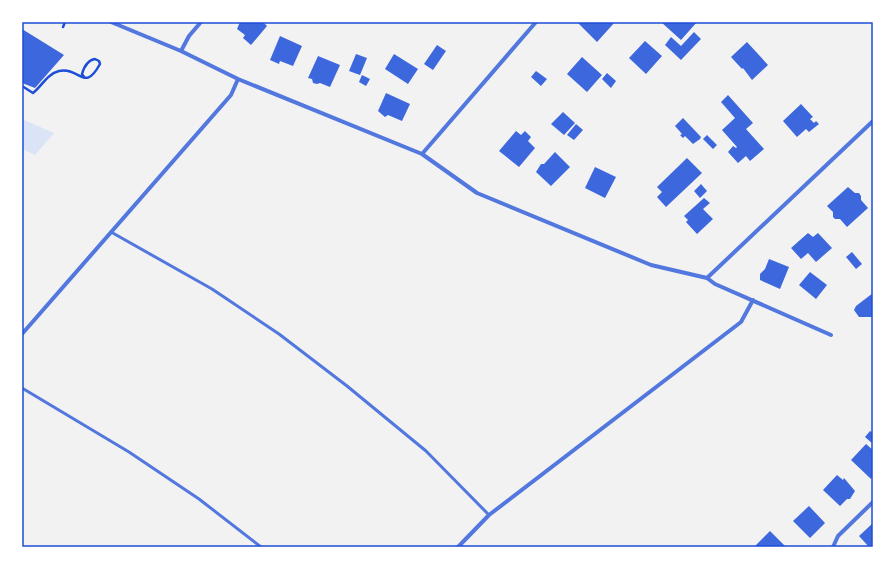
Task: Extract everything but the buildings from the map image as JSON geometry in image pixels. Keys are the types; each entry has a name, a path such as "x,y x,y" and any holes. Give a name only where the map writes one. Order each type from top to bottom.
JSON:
{"street":[{"path":"111,22 181,51 238,79 422,154 477,193 651,265 707,278 715,284 831,335"},
{"path":"181,51 189,36 201,22"},
{"path":"422,154 428,145 536,22"},
{"path":"22,334 231,95 238,79"},
{"path":"707,278 873,121"},
{"path":"458,547 489,515 741,322 753,300"},
{"path":"833,547 838,536 873,502"}],"lane":[{"path":"111,232 212,289 279,334 347,386 426,451 489,515"},
{"path":"22,388 129,452 199,499 261,547"}],"path":[{"path":"63,27 65,22"},
{"path":"22,86 33,93 50,75 59,71 70,72 84,77 92,78 100,64 95,58 91,59 84,67 82,74 84,77"}],"shaded area":[{"path":"22,119 54,133 35,155 22,149"}]}
